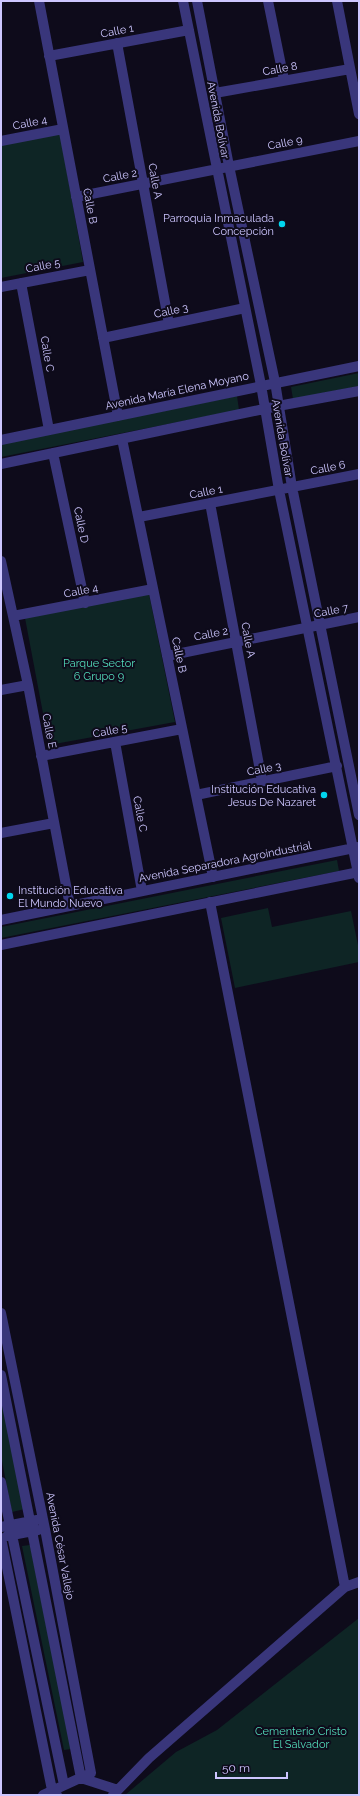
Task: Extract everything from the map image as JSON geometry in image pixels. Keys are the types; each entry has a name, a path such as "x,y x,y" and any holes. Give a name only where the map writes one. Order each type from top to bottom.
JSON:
{"street":[{"name":"Calle B","path":"39,1 118,416"},
{"name":"Avenida Bolívar","path":"183,1 261,385 279,490 307,627 356,848 359,874"},
{"name":"Avenida Bolívar","path":"197,1 214,93 275,382 292,487 320,625 354,764 359,815"},
{"path":"268,1 284,80"},
{"path":"340,2 350,69 359,114"},
{"name":"Calle 1","path":"49,56 188,30"},
{"name":"Calle A","path":"117,43 169,324"},
{"name":"Calle 8","path":"214,93 350,69"},
{"name":"Calle 4","path":"1,141 63,129"},
{"name":"Calle 9","path":"216,169 359,141"},
{"name":"Calle 2","path":"76,197 216,169"},
{"name":"Calle 5","path":"1,287 90,270"},
{"name":"Calle C","path":"21,283 49,430"},
{"name":"Calle 3","path":"103,338 245,308"},
{"name":"Avenida María Elena Moyano","path":"1,440 275,382 359,366"},
{"path":"1,464 278,406 359,391"},
{"name":"Calle B","path":"122,439 213,877"},
{"name":"Calle D","path":"53,453 85,603"},
{"name":"Calle 6","path":"279,490 359,474"},
{"name":"Calle 1","path":"139,517 279,490"},
{"name":"Calle A","path":"210,503 262,781"},
{"name":"Calle E","path":"1,561 28,685 70,906"},
{"name":"Calle 4","path":"13,616 154,589"},
{"name":"Calle 7","path":"307,627 359,617"},
{"name":"Calle 2","path":"167,656 307,627"},
{"path":"1,690 28,685"},
{"name":"Calle 5","path":"41,756 182,729"},
{"name":"Calle C","path":"114,742 142,891"},
{"name":"Calle 3","path":"196,794 337,766"},
{"path":"1,833 54,822"},
{"name":"Avenida Separadora Agroindustrial","path":"1,920 356,848"},
{"path":"1,944 359,874"},
{"path":"210,902 345,1588"},
{"name":"Avenida César Vallejo","path":"1,1313 44,1524 91,1774 64,1785 54,1793 43,1795"},
{"path":"1,1375 81,1778 115,1793 149,1758 345,1588 359,1582"},
{"path":"1,1482 8,1529 64,1785"},
{"path":"44,1524 8,1529 1,1538 54,1793"}],"green space":[{"path":"60,133 83,262 1,278 1,145"},
{"path":"359,373 359,386 293,399 291,387"},
{"path":"237,396 239,410 1,457 1,444"},
{"name":"Parque Sector 6 Grupo 9","path":"149,594 175,722 49,745 25,618"},
{"path":"337,860 339,871 1,938 1,927"},
{"path":"268,908 272,927 351,911 359,950 359,962 235,988 221,918"},
{"path":"1,1390 25,1509 12,1512 1,1456"},
{"path":"30,1545 71,1749 64,1750 22,1546"},
{"name":"Cementerio Cristo El Salvador","path":"359,1618 359,1795 125,1795 176,1752 217,1730"}],"place":[{"name":"Parroquia Inmaculada Concepción","path":"282,224"},
{"name":"Institución Educativa Jesus De Nazaret","path":"324,795"},
{"name":"Institución Educativa El Mundo Nuevo","path":"10,896"}]}
